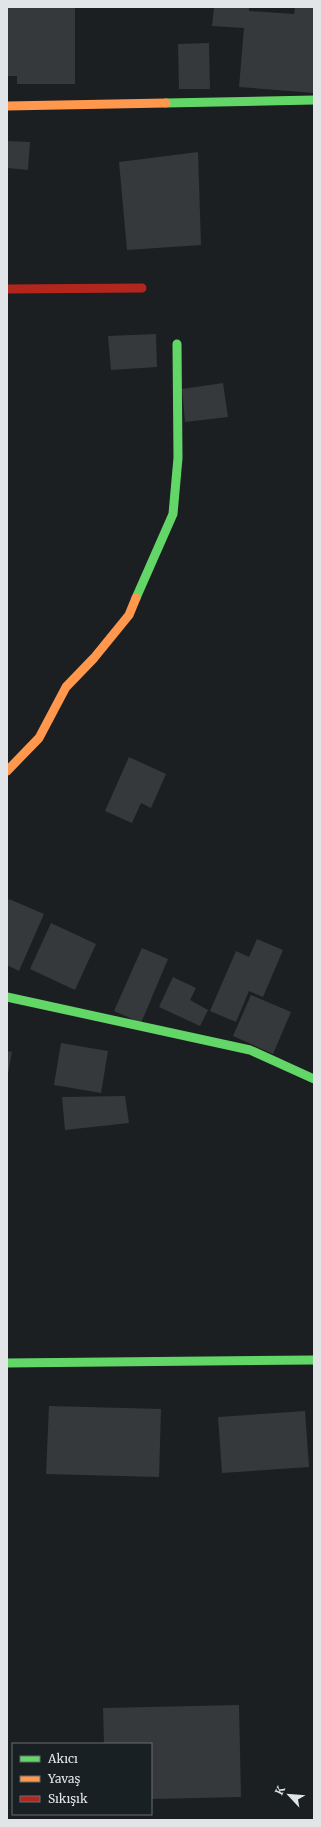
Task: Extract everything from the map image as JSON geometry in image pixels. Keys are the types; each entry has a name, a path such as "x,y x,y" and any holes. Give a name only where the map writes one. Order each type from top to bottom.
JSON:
{"street":[{"path":"7,106 314,100"},
{"path":"7,289 142,288"},
{"path":"7,771 39,738 66,687 94,658 129,615 173,514 178,458 177,344"},
{"path":"7,996 250,1050 314,1079"},
{"path":"7,1363 314,1360"}],"building":[{"path":"7,7 75,7 75,84 17,84 17,76 7,76"},
{"path":"214,7 249,7 249,11 294,14 295,7 314,7 314,93 239,87 244,28 212,26"},
{"path":"209,43 210,89 179,89 178,44"},
{"path":"7,141 30,142 28,170 7,168"},
{"path":"198,152 201,245 127,250 119,162"},
{"path":"156,334 157,367 111,370 108,336"},
{"path":"223,383 228,417 185,422 182,389"},
{"path":"129,757 166,774 151,808 141,803 132,823 105,811"},
{"path":"9,899 44,914 19,971 7,965 7,903"},
{"path":"51,923 96,944 75,990 30,969"},
{"path":"257,939 283,950 263,997 249,991 236,1022 210,1011 236,951 249,957"},
{"path":"142,948 168,959 141,1023 114,1011"},
{"path":"173,977 196,988 190,1000 208,1010 200,1026 159,1007"},
{"path":"251,995 291,1012 273,1054 233,1036"},
{"path":"61,1043 108,1051 101,1093 54,1085"},
{"path":"7,1051 12,1052 8,1074 7,1074"},
{"path":"125,1096 129,1123 65,1130 62,1097"},
{"path":"49,1406 161,1409 159,1477 46,1474"},
{"path":"305,1411 309,1467 222,1473 218,1417"},
{"path":"239,1705 241,1797 152,1799 152,1743 104,1743 103,1708"}],"traffic: fast":[{"path":"166,103 314,100"},
{"path":"136,598 173,514 178,458 177,344"},
{"path":"7,997 250,1050 314,1079"},
{"path":"7,1363 314,1360"}],"traffic: slow":[{"path":"7,106 166,103"},
{"path":"7,771 39,738 66,687 94,658 129,615 136,598"}],"traffic: jam":[{"path":"7,289 142,288"}]}
